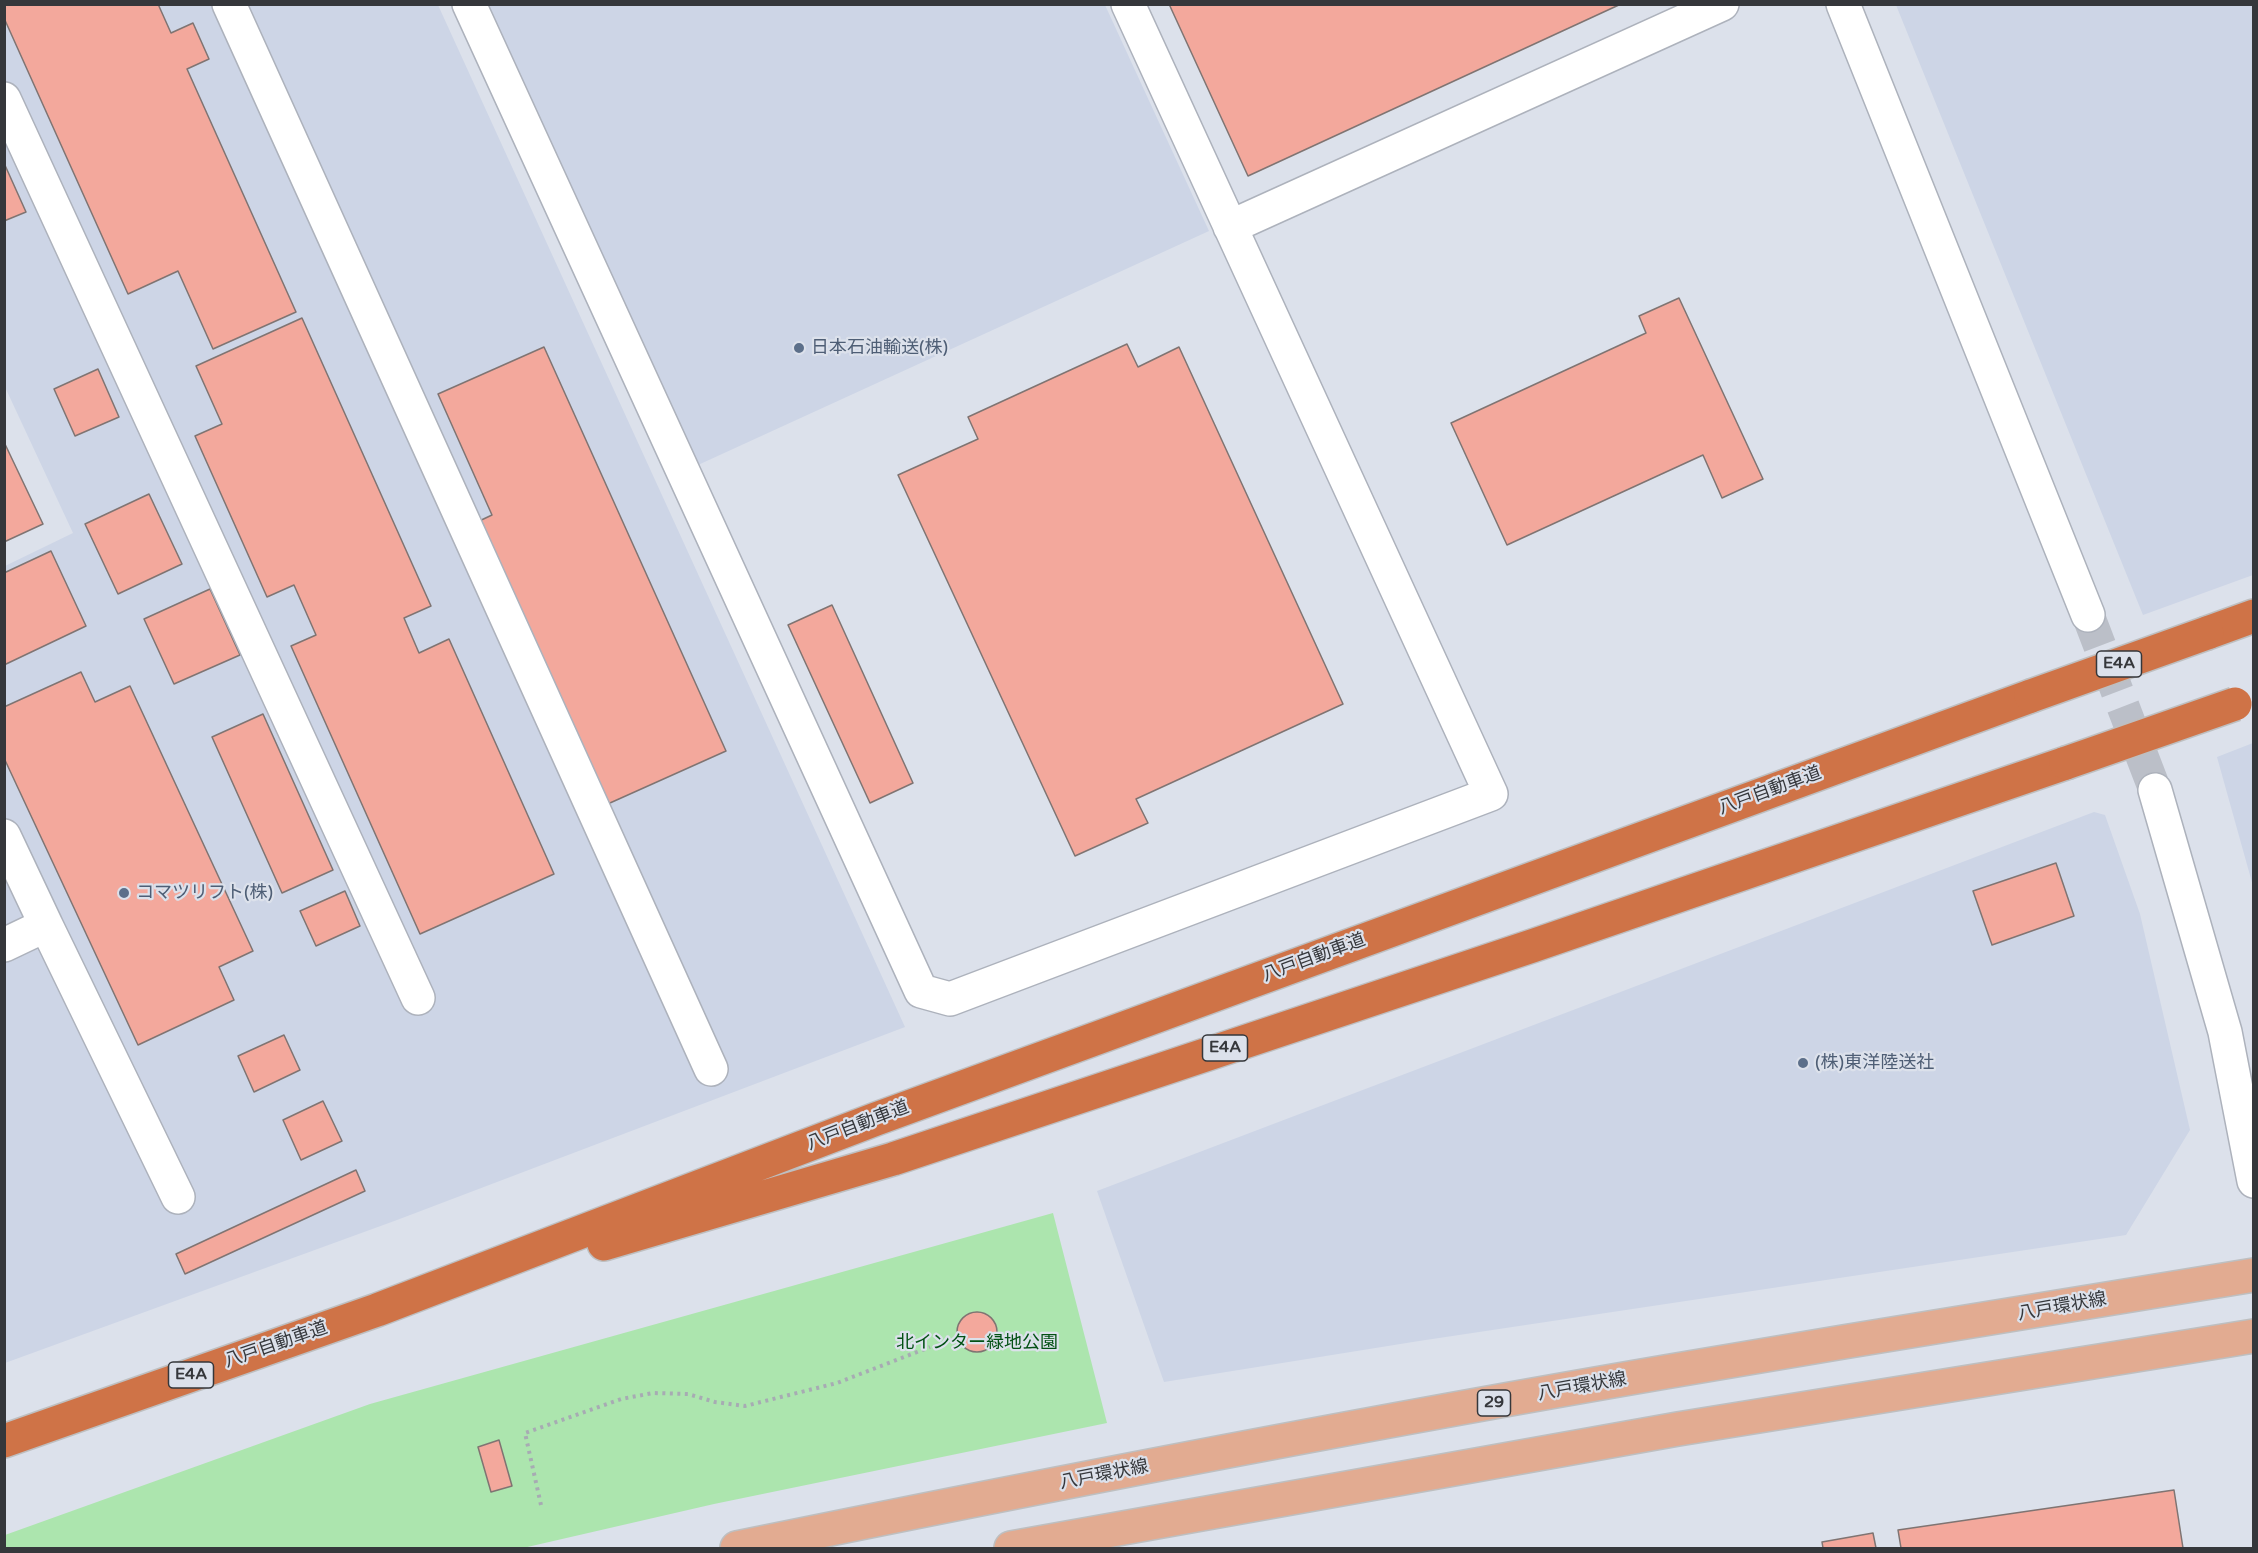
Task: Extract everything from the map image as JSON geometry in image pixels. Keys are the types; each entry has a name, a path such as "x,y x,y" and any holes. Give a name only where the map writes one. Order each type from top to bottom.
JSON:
{"highway":[{"name":"八戸自動車道","path":"4,1441 377,1310 898,1110 2253,616"},
{"name":"八戸自動車道","path":"377,1310 893,1159 1533,946 2244,701"}],"main road":[{"name":"八戸環状線","path":"737,1548 1226,1452 1665,1372 2253,1275"},
{"path":"1011,1548 1666,1431 2253,1336"}],"street":[{"path":"229,4 711,1069"},
{"path":"469,4 921,991 950,999 1491,795 1128,4"},
{"path":"1230,227 1722,4"},
{"path":"1844,4 2088,615"},
{"path":"4,99 418,998"},
{"path":"2155,790 2247,1114 2253,1181"},
{"path":"4,836 178,1197"},
{"path":"4,945 46,925"}],"path":[{"path":"541,1505 525,1433 621,1399 653,1393 688,1394 715,1402 745,1406 837,1383 930,1347"}],"shaded area":[{"path":"5,5 438,5 905,1027 397,1220 5,1363 5,566 73,533 5,387"},
{"name":"日本石油輸送(株)","path":"488,5 1105,5 1209,231 698,465"},
{"path":"1896,5 2253,5 2253,575 2143,615"},
{"path":"2254,743 2253,886 2217,757"},
{"name":"(株)東洋陸送社","path":"2094,812 2105,815 2140,914 2190,1130 2126,1235 1419,1341 1164,1382 1097,1191"}],"green space":[{"name":"北インター緑地公園","path":"1053,1213 1107,1423 714,1504 523,1548 5,1548 5,1535 370,1404"}],"building":[{"path":"4,4 158,4 171,33 193,23 209,59 187,69 296,312 213,349 178,271 128,294 4,18"},
{"path":"1169,4 1621,4 1248,176"},
{"path":"4,163 26,212 4,221"},
{"path":"1679,298 1763,479 1722,498 1703,455 1507,545 1451,423 1646,333 1639,316"},
{"path":"302,318 431,606 404,618 419,653 449,639 554,874 420,934 291,646 316,635 294,585 267,597 195,436 222,424 196,366"},
{"path":"1127,344 1138,367 1179,347 1343,704 1136,799 1148,823 1075,856 898,475 978,439 968,417"},
{"path":"544,347 726,751 601,807 475,523 492,515 438,394"},
{"path":"98,369 119,417 75,436 54,389"},
{"path":"4,442 43,524 4,542"},
{"path":"149,494 182,564 118,594 85,524"},
{"path":"51,551 86,626 4,665 4,573"},
{"path":"210,589 240,655 174,684 144,619"},
{"path":"832,605 913,783 870,803 788,625"},
{"path":"81,672 95,702 130,686 253,951 219,967 234,1000 138,1045 4,758 4,707"},
{"path":"263,714 333,870 282,893 212,737"},
{"path":"2056,863 2074,916 1992,945 1973,891"},
{"path":"345,891 360,926 316,946 300,911"},
{"path":"284,1035 300,1070 254,1092 238,1056"},
{"path":"323,1101 342,1141 301,1160 283,1120"},
{"path":"356,1170 365,1191 185,1274 176,1254"},
{"path":"977,1312 991,1318 997,1332 991,1346 977,1352 963,1346 957,1332 963,1318"},
{"path":"499,1440 512,1486 491,1492 478,1447"},
{"path":"2174,1490 2183,1548 1901,1548 1898,1530"},
{"path":"1873,1533 1876,1548 1823,1548 1822,1542"}],"tunnel":[{"path":"2088,615 2155,790"}],"place":[{"name":"日本石油輸送(株)","path":"799,348"},
{"name":"コマツリフト(株)","path":"124,893"},
{"name":"(株)東洋陸送社","path":"1803,1063"}]}
